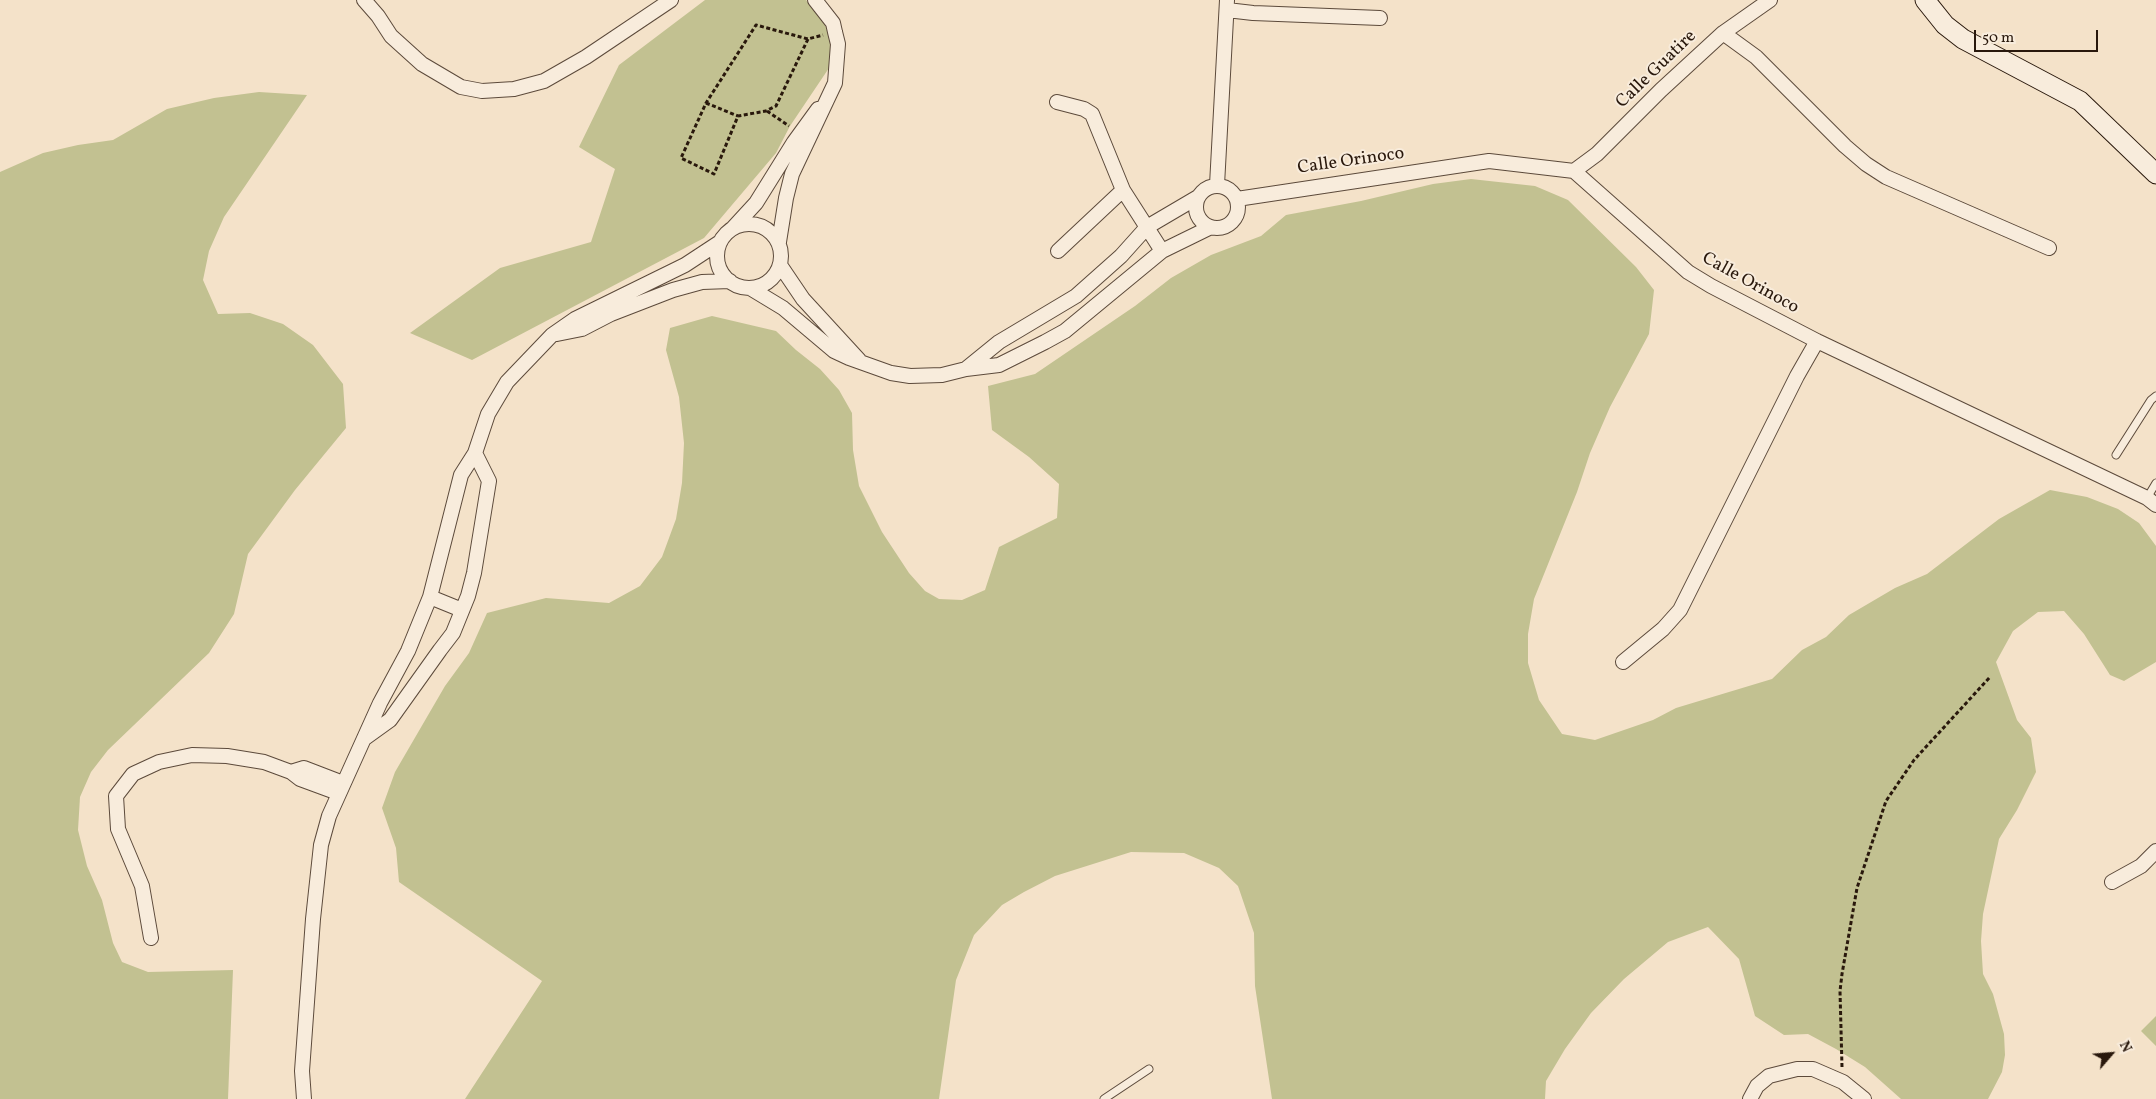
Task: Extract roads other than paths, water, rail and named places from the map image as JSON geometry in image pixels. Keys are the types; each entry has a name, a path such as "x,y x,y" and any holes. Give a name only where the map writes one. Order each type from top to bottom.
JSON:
{"street":[{"path":"364,0 378,16 391,36 406,51 442,77 461,87 472,90 501,91 528,87 562,73 671,0"},
{"path":"377,0 378,16"},
{"path":"815,0 833,23 838,44 835,83 792,174 779,242 781,252 780,265 770,280 758,287 739,286 722,273 717,252 720,242 725,234 734,228 756,202 810,117 825,102"},
{"name":"Calle Guatire","path":"1574,171 1597,154 1661,90 1723,33 1770,0"},
{"path":"1925,0 1945,25 1963,39 2080,101 2156,174"},
{"path":"1217,185 1227,5 1253,13 1380,18"},
{"path":"1723,33 1756,57 1845,146 1866,164 1886,177 2049,248"},
{"path":"1057,102 1084,109 1092,114 1123,190 1162,251"},
{"name":"Calle Orinoco","path":"1237,199 1489,161 1574,171 1688,272 1711,286 1817,340 2152,502"},
{"path":"750,288 783,308 834,351 891,372 910,376 942,375 966,369 999,365 1065,331 1162,251 1211,227 1224,227 1235,219 1239,206 1237,199 1227,188 1217,185 1206,188 1198,197 1147,227 1121,256 1076,296 999,342 966,369"},
{"path":"1058,251 1123,190"},
{"path":"1198,197 1196,209 1198,215 1205,224 1211,227"},
{"path":"734,228 748,224 763,226 779,242"},
{"path":"304,1099 302,1070 306,1000 321,845 329,816 341,788 380,703 408,651 430,597 461,475 475,453 488,414 507,382 552,335 575,319 685,265 720,242"},
{"path":"780,265 803,299 862,362"},
{"path":"552,335 582,330 611,314 673,290 702,282 730,281"},
{"path":"1033,322 1031,327 1033,335 1038,340 1045,342"},
{"path":"1623,662 1664,630 1680,610 1797,376 1817,340"},
{"path":"364,739 390,720 453,633 462,610 474,574 489,481 475,453"},
{"path":"430,597 462,610"},
{"path":"152,938 142,886 118,829 116,796 133,774 159,762 192,755 227,756 264,762 291,772 304,768 341,788"},
{"path":"2112,882 2141,866 2156,851"},
{"path":"1750,1099 1757,1086 1768,1076 1782,1072 1813,1070 1843,1082 1864,1099"}],"lane":[{"path":"2116,455 2151,400 2156,396"},
{"path":"2152,502 2156,483"},
{"path":"1104,1099 1149,1070"}]}
